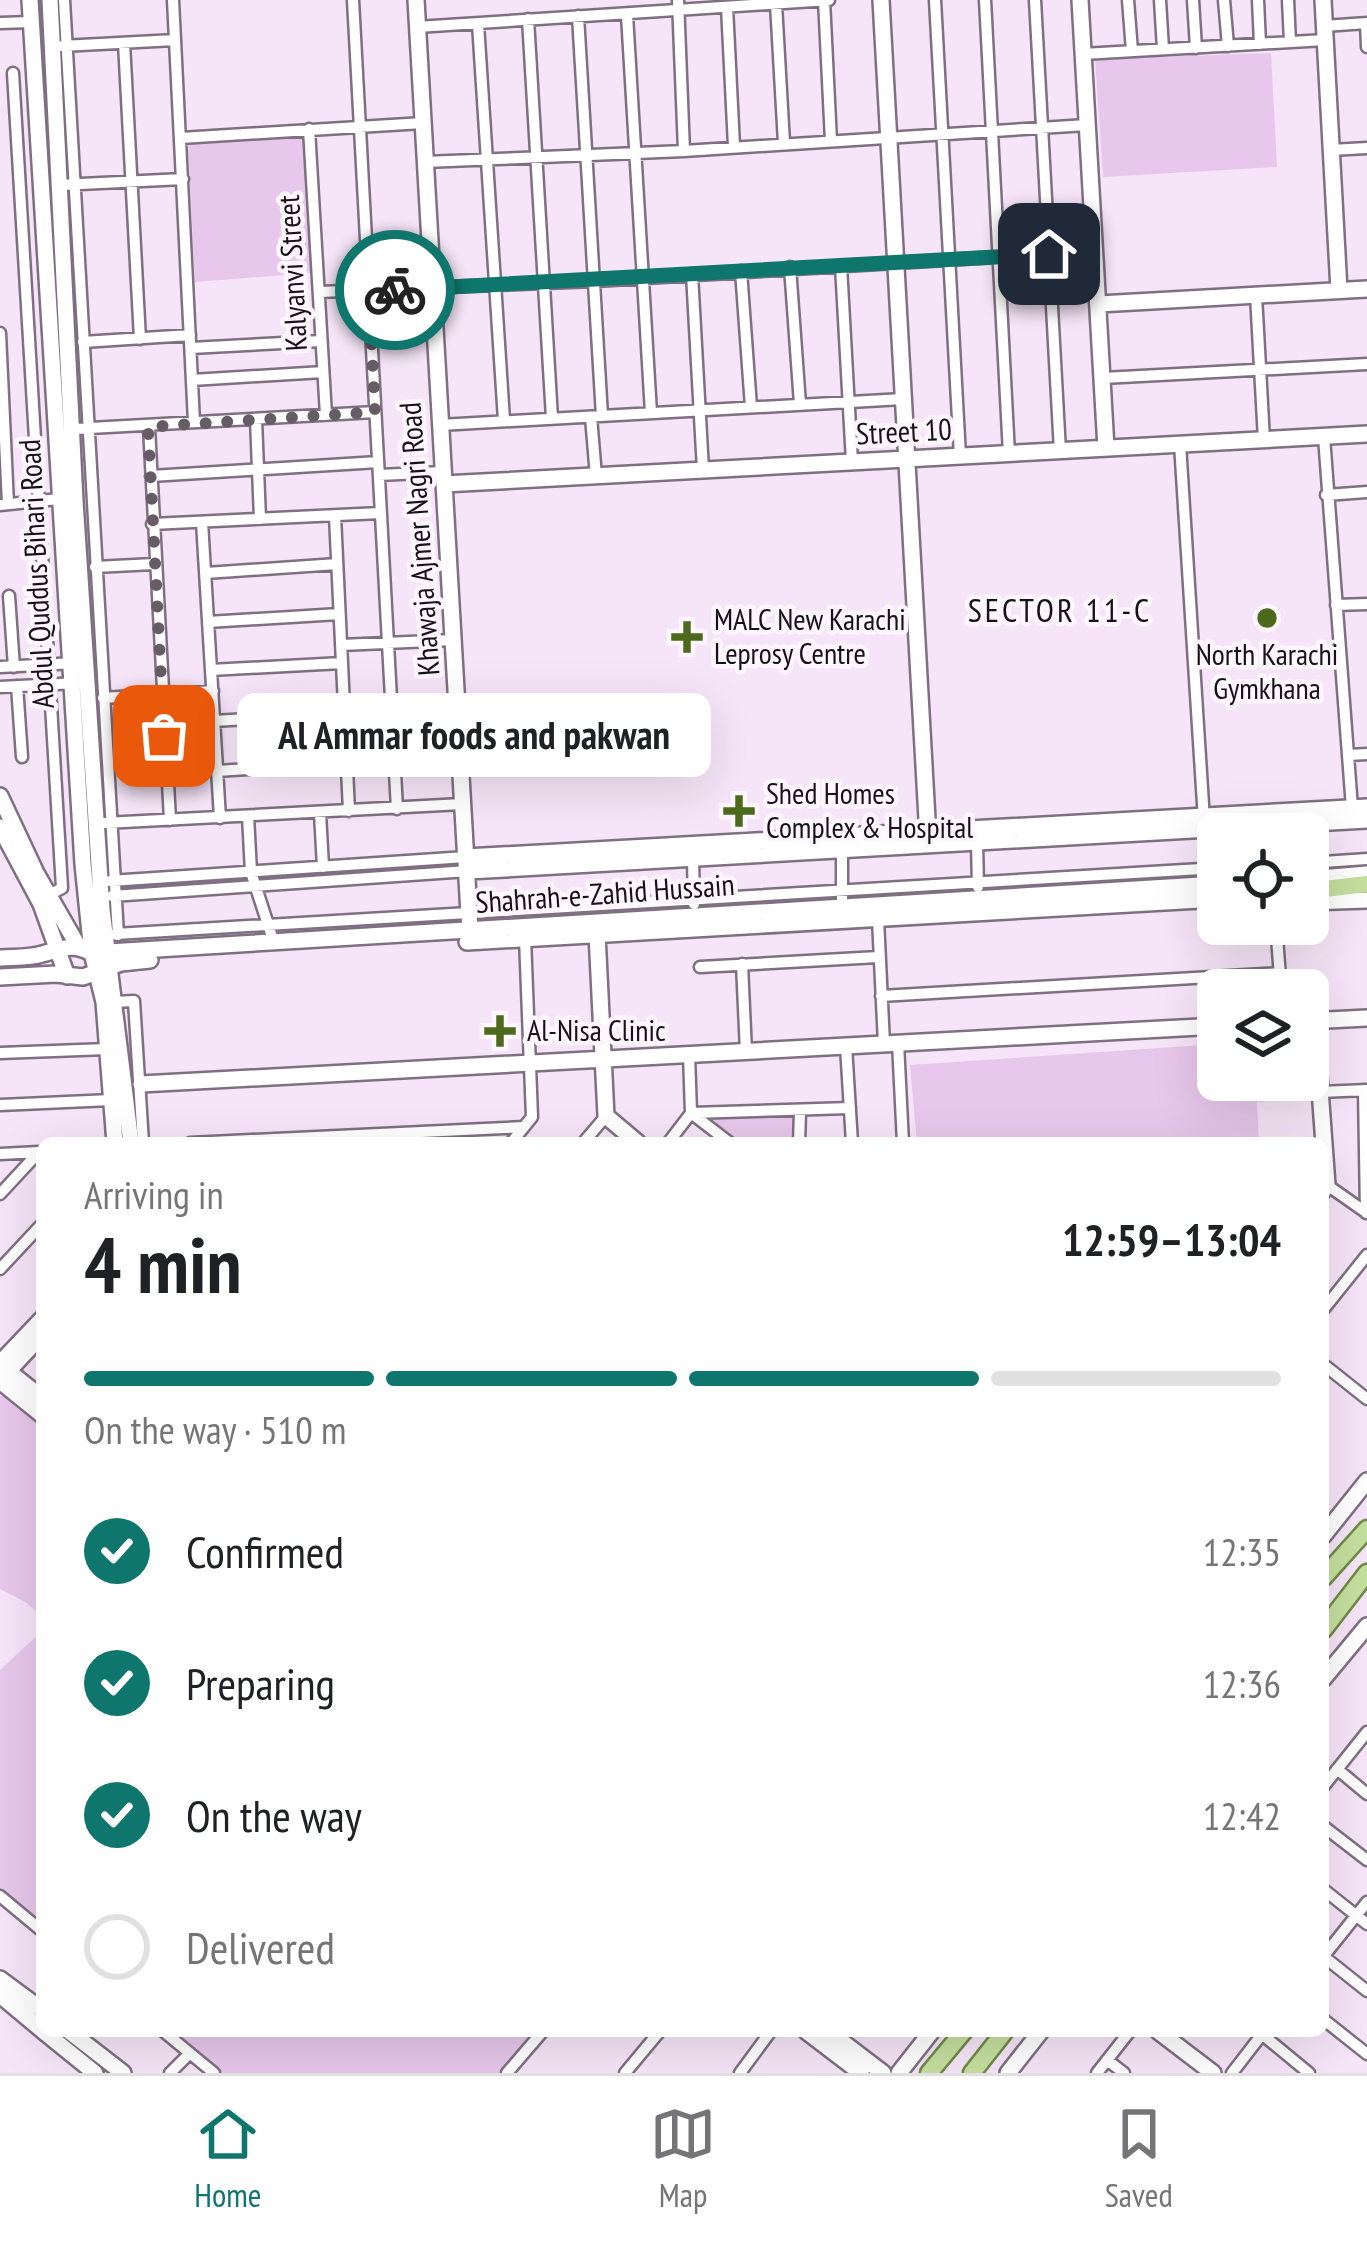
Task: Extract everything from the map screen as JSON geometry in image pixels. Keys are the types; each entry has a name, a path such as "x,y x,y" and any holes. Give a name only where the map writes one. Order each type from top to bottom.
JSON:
{"main road":[{"path":"1329,889 1367,884"},
{"path":"1329,1571 1367,1529"},
{"path":"1329,1623 1365,1582"},
{"path":"929,2073 959,2037"},
{"path":"972,2073 1000,2037"}],"street":[{"name":"Abdul Quddus Bihari Road","path":"30,0 59,499 77,663 104,824 109,888 104,951 130,1137"},
{"name":"Abdul Quddus Bihari Road","path":"50,0 59,46 57,134 68,185 76,343 72,429 80,568 77,663"},
{"path":"64,0 59,46 68,185 183,179"},
{"path":"173,0 194,422"},
{"path":"352,0 397,809"},
{"name":"Khawaja Ajmer Nagri Road","path":"416,0 470,932"},
{"path":"570,0 596,280 596,476"},
{"path":"417,27 627,15 679,6 826,0 831,141"},
{"path":"881,0 928,839"},
{"path":"934,0 960,456"},
{"path":"985,0 1009,454"},
{"path":"1035,0 1060,451"},
{"path":"1080,0 1106,448"},
{"path":"1128,0 1132,51"},
{"path":"1160,0 1163,50"},
{"path":"1192,0 1196,48"},
{"path":"1225,0 1228,46"},
{"path":"1258,0 1260,44"},
{"path":"1288,0 1290,42"},
{"path":"1323,0 1339,290"},
{"path":"776,4 784,143"},
{"path":"679,6 684,151"},
{"path":"728,7 734,146"},
{"path":"627,15 651,413"},
{"path":"528,19 552,418"},
{"path":"0,22 31,22"},
{"path":"478,23 504,421"},
{"path":"1083,54 1290,42 1366,23 1367,47"},
{"path":"59,46 175,40"},
{"path":"124,43 140,339"},
{"path":"34,72 7,73 51,664 62,888 49,895"},
{"path":"181,138 423,123"},
{"path":"425,162 1087,125"},
{"name":"Kalyanvi Street","path":"309,129 326,415"},
{"path":"39,136 57,134"},
{"path":"1331,150 1367,148"},
{"path":"319,292 1096,251"},
{"path":"841,266 852,462"},
{"path":"790,267 800,404"},
{"path":"741,271 751,406"},
{"path":"692,274 703,470"},
{"path":"1099,304 1367,289"},
{"path":"1256,295 1264,440"},
{"path":"0,333 4,505 59,499"},
{"path":"321,341 76,343 91,429 106,698 104,824 463,804"},
{"path":"1103,378 1367,364"},
{"path":"192,380 323,372"},
{"path":"440,425 904,399"},
{"path":"72,429 375,412"},
{"path":"256,418 260,519"},
{"path":"148,427 170,820"},
{"name":"Street 10","path":"444,478 596,476 1367,434"},
{"path":"1301,813 1359,807 1348,755 1324,436"},
{"path":"1180,444 1203,813"},
{"path":"151,476 258,468 378,468 444,478"},
{"path":"1326,495 1367,492"},
{"path":"152,524 380,513"},
{"path":"335,516 349,811"},
{"path":"202,522 220,818"},
{"path":"80,568 154,564"},
{"path":"206,573 337,564"},
{"path":"9,596 14,667"},
{"path":"1336,605 1367,604"},
{"path":"208,622 339,614"},
{"path":"341,645 453,640"},
{"path":"0,667 77,663"},
{"path":"211,670 342,663"},
{"path":"0,687 52,684 82,688 106,698 213,691"},
{"path":"17,686 22,758"},
{"name":"Abdul Quddus Bihari Road","path":"82,688 115,1137"},
{"path":"214,721 344,713"},
{"path":"1348,755 1367,754"},
{"path":"218,771 346,763"},
{"path":"0,796 49,895 104,951 268,922 693,907 693,859"},
{"path":"320,812 323,867"},
{"path":"248,816 253,879 274,943"},
{"path":"1329,825 1367,820"},
{"path":"109,888 1197,823"},
{"path":"253,879 323,867 693,859 842,850 928,839 976,843 1197,824"},
{"path":"0,827 60,948 68,976"},
{"path":"976,843 978,889"},
{"path":"842,850 843,896 1197,870"},
{"path":"1329,862 1367,859"},
{"path":"1329,877 1367,874"},
{"name":"Shahrah-e-Zahid Hussain","path":"0,977 82,977 104,951 470,932 843,896 863,902 978,889 1197,884"},
{"name":"Shahrah-e-Zahid Hussain","path":"0,958 39,956 60,948 424,944 1197,900"},
{"path":"1329,901 1367,900"},
{"path":"863,902 878,957 901,1137"},
{"path":"469,912 534,938 532,1117 516,1137"},
{"path":"424,944 469,912"},
{"path":"588,1137 606,1116 597,934"},
{"path":"700,967 878,957"},
{"path":"742,964 746,1052"},
{"path":"881,996 1197,978"},
{"path":"114,1002 134,1000 143,1137"},
{"path":"1329,1020 1367,1018"},
{"path":"140,1084 1197,1027"},
{"path":"846,1046 852,1137"},
{"path":"0,1053 107,1049"},
{"path":"673,1137 692,1113 688,1054"},
{"path":"1329,1092 1365,1090 1367,1213"},
{"path":"0,1105 112,1100"},
{"path":"1320,1101 1322,1137"},
{"path":"692,1113 850,1108"},
{"path":"799,1137 800,1112"},
{"path":"692,1113 722,1137"},
{"path":"606,1116 631,1137"},
{"path":"443,1137 524,1127"},
{"path":"0,1154 36,1152"},
{"path":"0,1194 36,1156"},
{"path":"1329,1190 1367,1213"},
{"path":"0,1269 36,1230"},
{"path":"1329,1302 1367,1255"},
{"path":"2,1372 36,1327"},
{"path":"2,1372 36,1341"},
{"path":"1329,1369 1367,1399"},
{"path":"2,1372 36,1394"},
{"path":"2,1372 36,1409"},
{"path":"1329,1528 1367,1481"},
{"path":"1329,1672 1367,1626"},
{"path":"1329,1779 1367,1732"},
{"path":"1337,1769 1367,1794"},
{"path":"1329,1831 1367,1860"},
{"path":"1329,1894 1367,1924"},
{"path":"1329,1950 1367,1902"},
{"path":"3,1904 36,1927"},
{"path":"1329,1962 1367,1991"},
{"path":"3,1989 36,2008"},
{"path":"3,1989 36,2025"},
{"path":"1329,2024 1367,2054"},
{"path":"50,2037 95,2073"},
{"path":"77,2037 123,2073"},
{"path":"170,2037 214,2073"},
{"path":"507,2073 538,2037"},
{"path":"625,2073 655,2037"},
{"path":"740,2073 767,2037"},
{"path":"814,2037 861,2073"},
{"path":"836,2037 883,2073"},
{"path":"899,2073 927,2037"},
{"path":"1008,2073 1036,2037"},
{"path":"1096,2073 1125,2037"},
{"path":"1166,2037 1212,2072"},
{"path":"1232,2073 1258,2037"},
{"path":"1268,2037 1309,2073"},
{"path":"170,2073 190,2053"},
{"path":"1107,2060 1124,2073"}],"shaded area":[{"path":"1271,53 1277,167 1103,177 1095,59"},
{"path":"303,136 312,273 195,282 188,144"},
{"path":"1197,1045 1197,1101 1268,1101 1257,1102 1259,1137 916,1137 910,1065"},
{"path":"800,1112 799,1137 722,1137 691,1113"},
{"path":"18,1378 36,1393 36,1611 0,1589 0,1397"},
{"path":"36,1637 36,1919 0,1891 0,1670"},
{"path":"181,2037 538,2037 507,2073 223,2073"}],"way so far":[{"path":"164,736 148,427 375,412 369,290 395,290"}],"place":[{"name":"North Karachi Gymkhana","path":"1267,618"},
{"name":"MALC New Karachi Leprosy Centre","path":"687,637"},
{"name":"Al Ammar foods and pakwan","path":"164,736"},
{"name":"Shed Homes Complex & Hospital","path":"739,811"},
{"name":"Al-Nisa Clinic","path":"500,1031"}],"district":[{"name":"SECTOR 11-C","path":"1060,610"}],"route":[{"path":"395,290 1049,254"}]}
